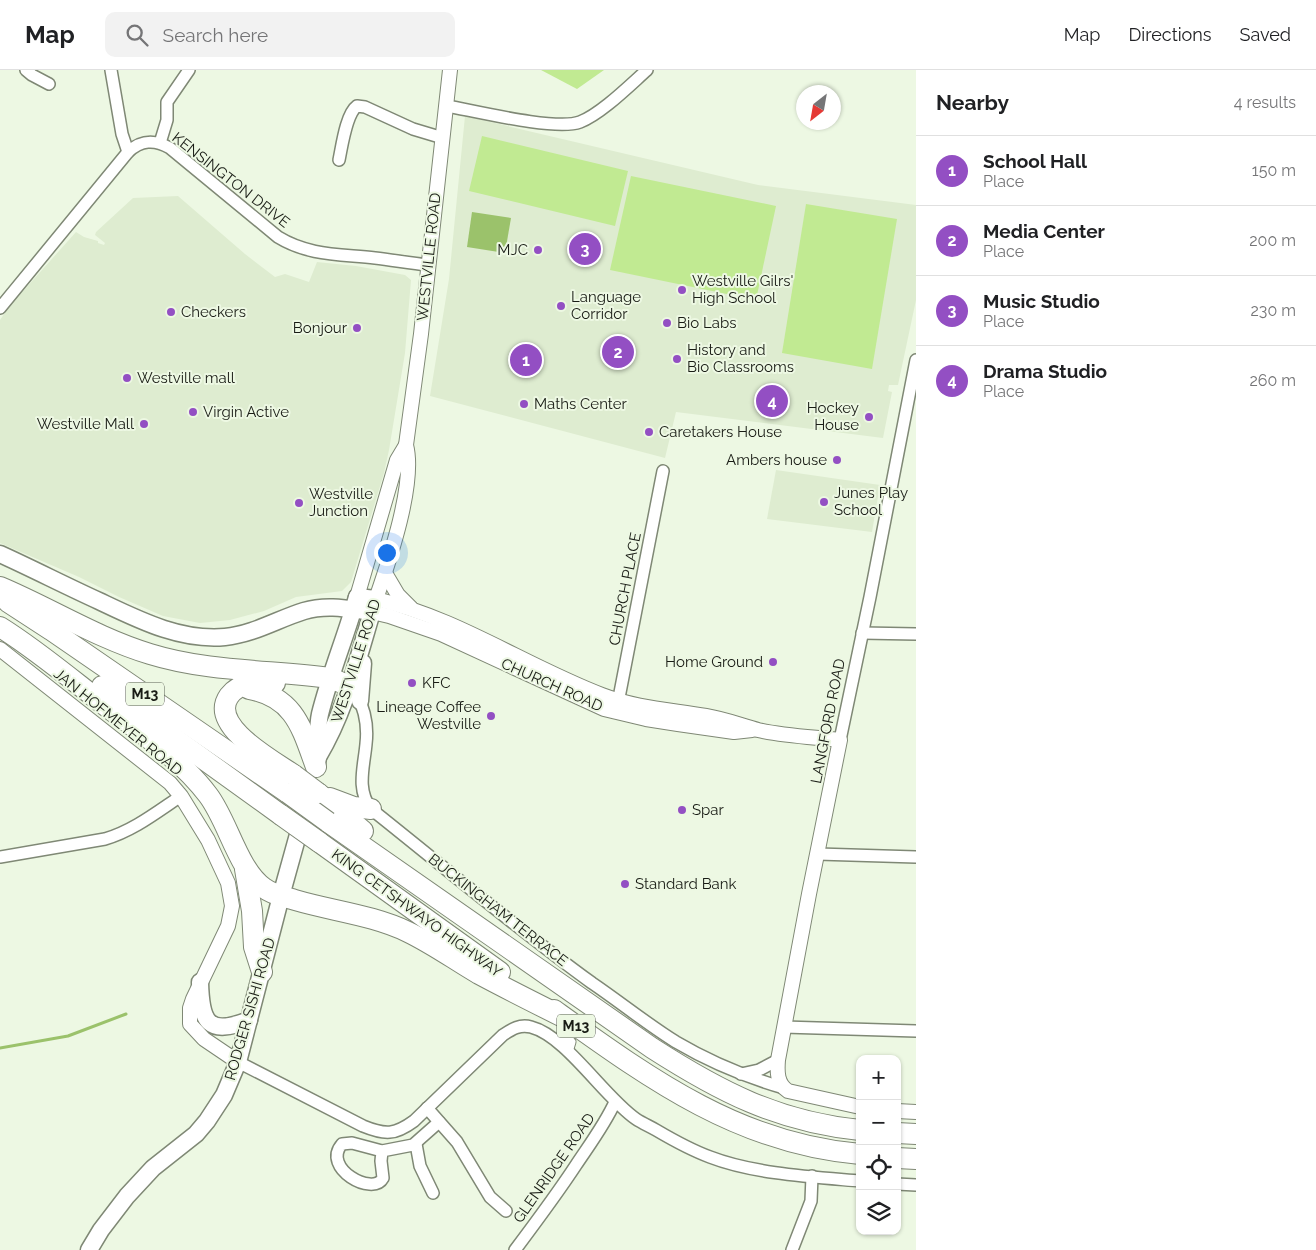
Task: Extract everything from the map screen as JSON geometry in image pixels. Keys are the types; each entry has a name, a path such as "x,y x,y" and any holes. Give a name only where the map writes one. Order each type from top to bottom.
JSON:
{"highway":[{"path":"0,587 108,638 151,654 196,665 329,682 352,693"},
{"name":"KING CETSHWAYO HIGHWAY","path":"0,598 291,784 328,822 568,977 652,1048 698,1077 730,1094 763,1108 808,1121 856,1129"},
{"name":"KING CETSHWAYO HIGHWAY","path":"0,617 43,644 319,842 564,1027 667,1088 729,1121 798,1144 856,1153"},
{"path":"0,627 46,659 177,761 209,796 245,865 258,884 266,890 281,896 382,922 408,931 564,1027"},
{"path":"329,682 252,683 240,687 233,692 226,702 226,715 231,726 244,740 291,784 346,805 370,809"},
{"path":"240,687 264,692 287,706 300,723 317,762"},
{"path":"318,793 344,816 568,977"},
{"path":"245,865 252,911 254,947 262,972"},
{"path":"901,1133 916,1134"},
{"path":"901,1158 916,1159"}],"main road":[{"path":"0,554 134,618 165,630 190,636 227,637 250,632 306,610 355,603"},
{"name":"CHURCH ROAD","path":"355,603 374,606"},
{"name":"WESTVILLE ROAD","path":"317,762 318,723 329,682 355,603"},
{"name":"WESTVILLE ROAD","path":"281,896 317,762 352,693 360,652 374,606"},
{"name":"RODGER SISHI ROAD","path":"89,1250 117,1208 132,1190 153,1168 196,1134 224,1096 238,1062 281,896"},
{"path":"200,982 202,1012 209,1022 222,1027 229,1027 249,1020"}],"street":[{"path":"26,70 49,84"},
{"path":"111,70 122,134 128,152"},
{"path":"160,143 167,120 167,102 189,70"},
{"name":"WESTVILLE ROAD","path":"374,606 402,513 409,458 406,445 421,334 450,70"},
{"path":"447,106 559,125 580,122 604,106 648,70"},
{"path":"339,160 349,117 357,106 365,107 413,129 442,138"},
{"name":"KENSINGTON DRIVE","path":"0,308 128,152 139,143 145,142 160,143 170,148 278,238 296,248 326,254 378,258 428,265"},
{"name":"LANGFORD ROAD","path":"784,1088 778,1076 778,1060 808,894 818,854 916,360"},
{"name":"WESTVILLE ROAD","path":"355,603 397,460 406,445"},
{"name":"CHURCH PLACE","path":"618,707 663,472"},
{"path":"373,543 386,532 393,512 402,513"},
{"path":"385,573 401,599 416,612"},
{"name":"CHURCH ROAD","path":"374,606 388,616 441,634 584,700 618,707"},
{"name":"CHURCH ROAD","path":"374,606 416,612 475,636 646,719 734,732 758,730 840,740"},
{"path":"862,634 916,634"},
{"name":"JAN HOFMEYER ROAD","path":"0,649 157,772 181,796 208,840 228,883 232,906 228,926 200,982 190,1008 190,1024 204,1040 238,1062"},
{"path":"352,693 366,729 362,789 365,802 370,809"},
{"path":"0,857 118,835 129,830 181,796"},
{"name":"BUCKINGHAM TERRACE","path":"370,809 498,913 568,977 676,1042 741,1074 784,1088"},
{"path":"818,854 916,857"},
{"path":"238,1062 363,1126 384,1133 398,1131 406,1127 503,1035 512,1029 524,1026 536,1029 552,1039 568,1052 615,1102 637,1120 668,1137 711,1157 748,1167 856,1181"},
{"path":"564,1027 571,1042 568,1052"},
{"path":"784,1027 916,1030"},
{"path":"741,1074 759,1070 778,1060"},
{"path":"784,1088 796,1093 856,1106"},
{"name":"GLENRIDGE ROAD","path":"515,1250 596,1137 615,1102"},
{"path":"427,1108 457,1142 490,1197 506,1211"},
{"path":"901,1111 916,1112"},
{"path":"382,1151 383,1178 379,1183 375,1184 360,1182 349,1176 340,1166 338,1160 338,1150 342,1144 362,1145 382,1151 416,1144 439,1122"},
{"path":"416,1144 420,1166 432,1192"},
{"path":"792,1250 810,1201 812,1176"},
{"path":"901,1184 916,1185"}],"shaded area":[{"path":"541,70 604,70 577,89"},
{"name":"Westville Gilrs' High School","path":"465,116 758,185 916,205 916,300 898,385 889,385 888,391 892,392 883,438 676,412 665,458 430,396 449,279"},
{"path":"482,136 628,171 615,226 469,191"},
{"path":"631,176 776,206 756,300 610,270"},
{"path":"178,196 245,254 275,277 285,274 309,282 317,262 356,266 405,275 411,280 405,353 384,473 351,582 342,591 296,597 264,611 230,620 200,623 163,616 0,543 0,320 8,308 76,232 104,245 105,243 95,235 96,232 133,198"},
{"path":"806,204 897,219 872,369 782,353"},
{"path":"472,212 511,218 505,253 467,247"},
{"name":"Junes Play School","path":"776,470 880,485 872,532 767,519"}],"waterway":[{"path":"0,1048 68,1036 126,1014"}],"place":[{"name":"Music Studio","path":"585,249"},
{"name":"MJC","path":"538,250"},
{"name":"Westville Gilrs' High School","path":"682,290"},
{"name":"Language Corridor","path":"561,306"},
{"name":"Checkers","path":"171,312"},
{"name":"Bio Labs","path":"667,323"},
{"name":"Bonjour","path":"357,328"},
{"name":"Media Center","path":"618,352"},
{"name":"History and Bio Classrooms","path":"677,359"},
{"name":"School Hall","path":"526,360"},
{"name":"Westville mall","path":"127,378"},
{"name":"Drama Studio","path":"772,401"},
{"name":"Maths Center","path":"524,404"},
{"name":"Virgin Active","path":"193,412"},
{"name":"Hockey House","path":"869,417"},
{"name":"Westville Mall","path":"144,424"},
{"name":"Caretakers House","path":"649,432"},
{"name":"Ambers house","path":"837,460"},
{"name":"Junes Play School","path":"824,502"},
{"name":"Westville Junction","path":"299,503"},
{"name":"Home Ground","path":"773,662"},
{"name":"KFC","path":"412,683"},
{"name":"Lineage Coffee Westville","path":"491,716"},
{"name":"Spar","path":"682,810"},
{"name":"Standard Bank","path":"625,884"}]}
